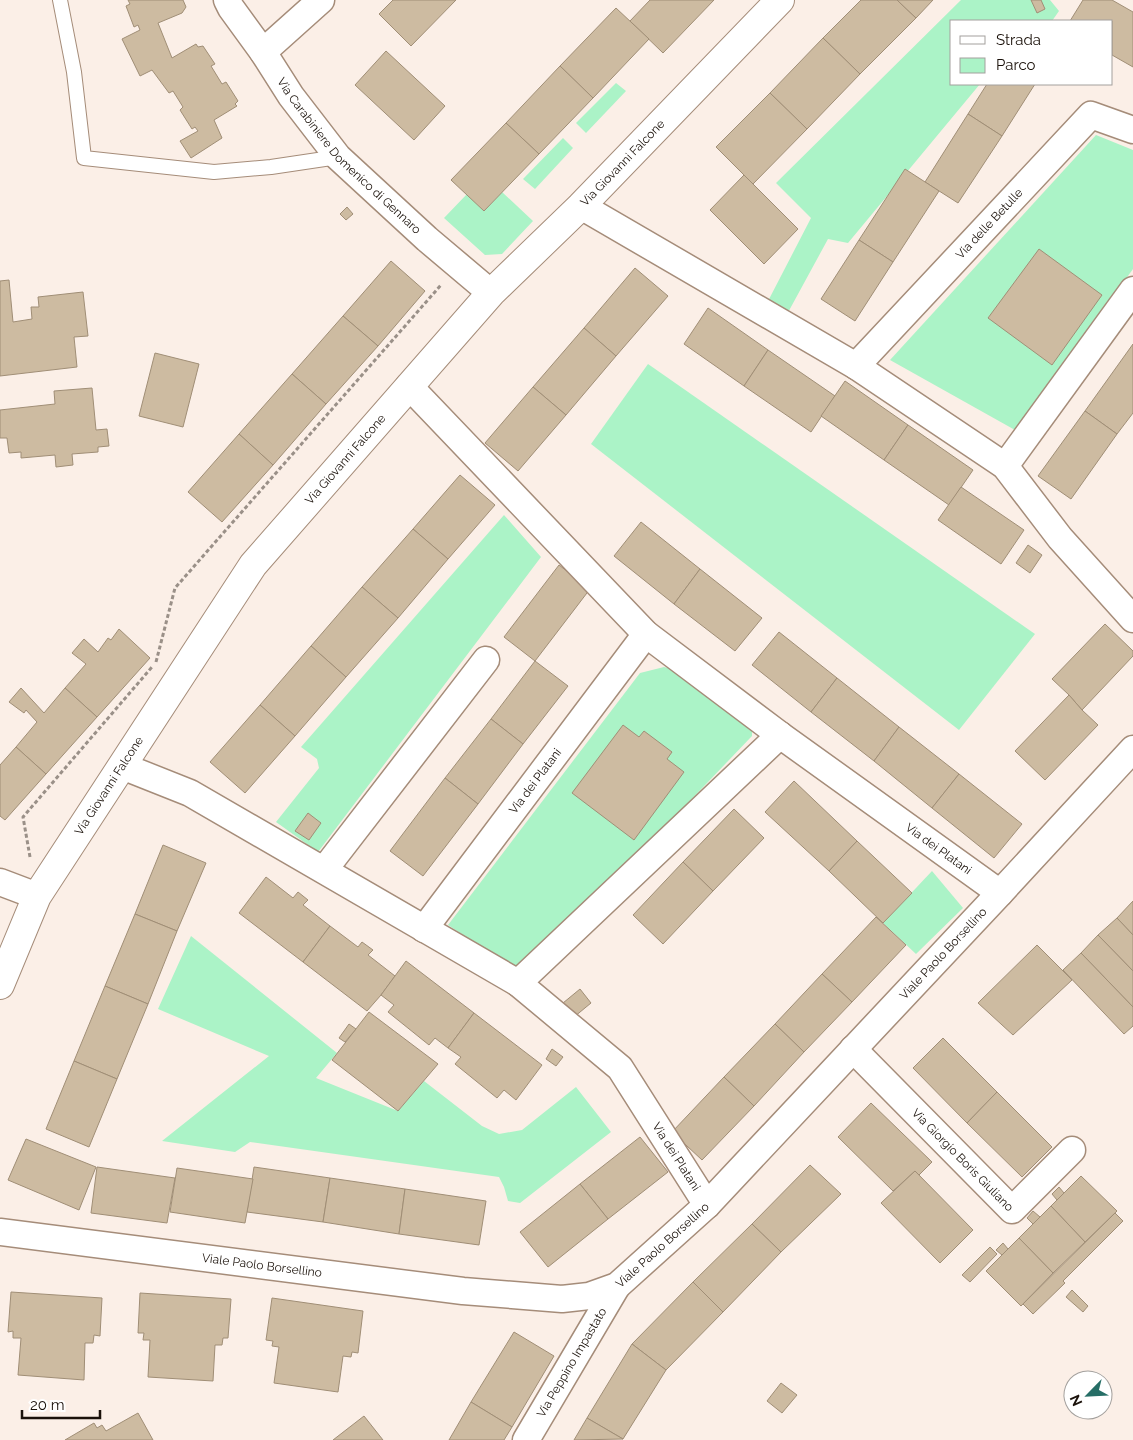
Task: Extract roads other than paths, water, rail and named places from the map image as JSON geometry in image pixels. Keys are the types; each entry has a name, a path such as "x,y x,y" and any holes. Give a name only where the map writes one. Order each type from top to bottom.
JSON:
{"street":[{"name":"Via Carabiniere Domenico di Gennaro","path":"227,0 230,8 263,52 291,96 338,157 427,239 491,293"},
{"path":"263,52 320,0"},
{"name":"Via Giovanni Falcone","path":"0,985 37,896 253,565 491,293 581,206 780,0"},
{"name":"Via delle Betulle","path":"856,366 1091,114 1133,130"},
{"path":"581,206 856,366 1005,466 1060,538 1133,619"},
{"path":"1005,466 1133,290"},
{"name":"Via dei Platani","path":"409,386 646,634 780,735 1000,893"},
{"name":"Via dei Platani","path":"424,929 646,634"},
{"path":"324,870 486,660"},
{"path":"518,983 780,735"},
{"name":"Viale Paolo Borsellino","path":"0,1232 462,1291 562,1299 588,1296 617,1286 707,1205 1133,749"},
{"name":"Via dei Platani","path":"122,766 190,793 518,983 620,1068 707,1205"},
{"path":"0,882 37,896"},
{"name":"Via Giorgio Boris Giuliano","path":"853,1050 1012,1210 1072,1150"},
{"name":"Via Peppino Impastato","path":"526,1440 617,1286"}],"lane":[{"path":"60,0 74,72 84,158 214,172 271,167 338,157"}]}
